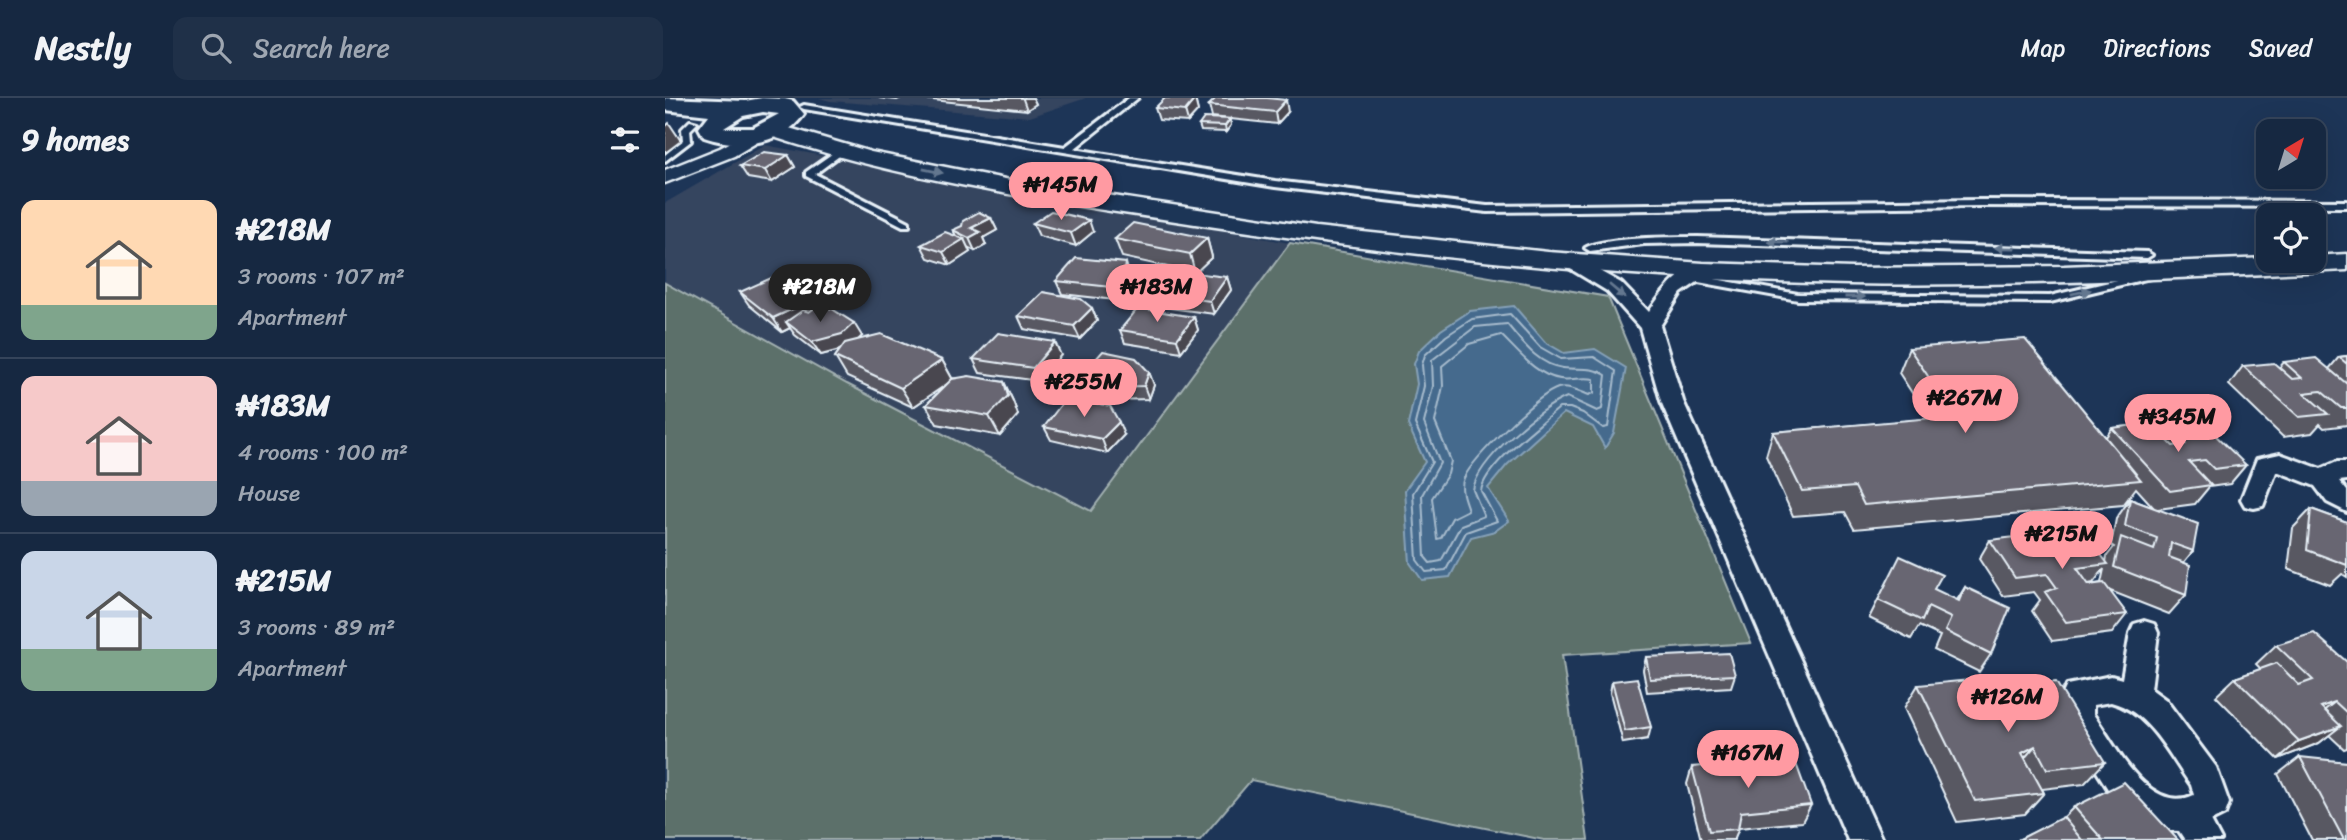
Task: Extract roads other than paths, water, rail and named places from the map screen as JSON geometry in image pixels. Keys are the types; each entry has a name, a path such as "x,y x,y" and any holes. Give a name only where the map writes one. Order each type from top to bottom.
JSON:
{"main road":[{"path":"665,103 780,113 821,131 1107,187 1698,275 2020,276 2347,262"},
{"path":"665,114 706,129 721,117 780,113 842,151 945,174 1260,227 1458,253 2005,260 2256,249"},
{"path":"2326,247 2347,246"}],"street":[{"path":"665,175 727,152 780,113"},
{"path":"665,175 700,150 706,129"},
{"path":"1583,256 1650,326 1672,401 1864,840"},
{"path":"1650,326 1674,289 1698,275"},
{"path":"2254,499 2266,465 2280,463 2337,475 2329,489 2347,503"},
{"path":"2135,695 2144,633"},
{"path":"2111,689 2135,695 2155,710 2205,778 2213,803 2196,828 2159,814 2132,797 2078,718 2078,694 2111,689"}],"lane":[{"path":"1068,149 1134,98"},
{"path":"780,113 1068,149 1275,184 1487,209 1980,203 2347,204"},
{"path":"665,159 687,141 686,129 706,129"},
{"path":"842,151 809,174 906,223"}],"water":[{"path":"1514,306 1545,342 1564,353 1595,349 1626,368 1614,433 1605,448 1593,427 1564,413 1507,465 1488,488 1509,521 1495,531 1471,537 1450,577 1422,580 1410,563 1405,490 1425,462 1408,425 1417,384 1414,364 1419,351 1441,330 1470,311"}]}
